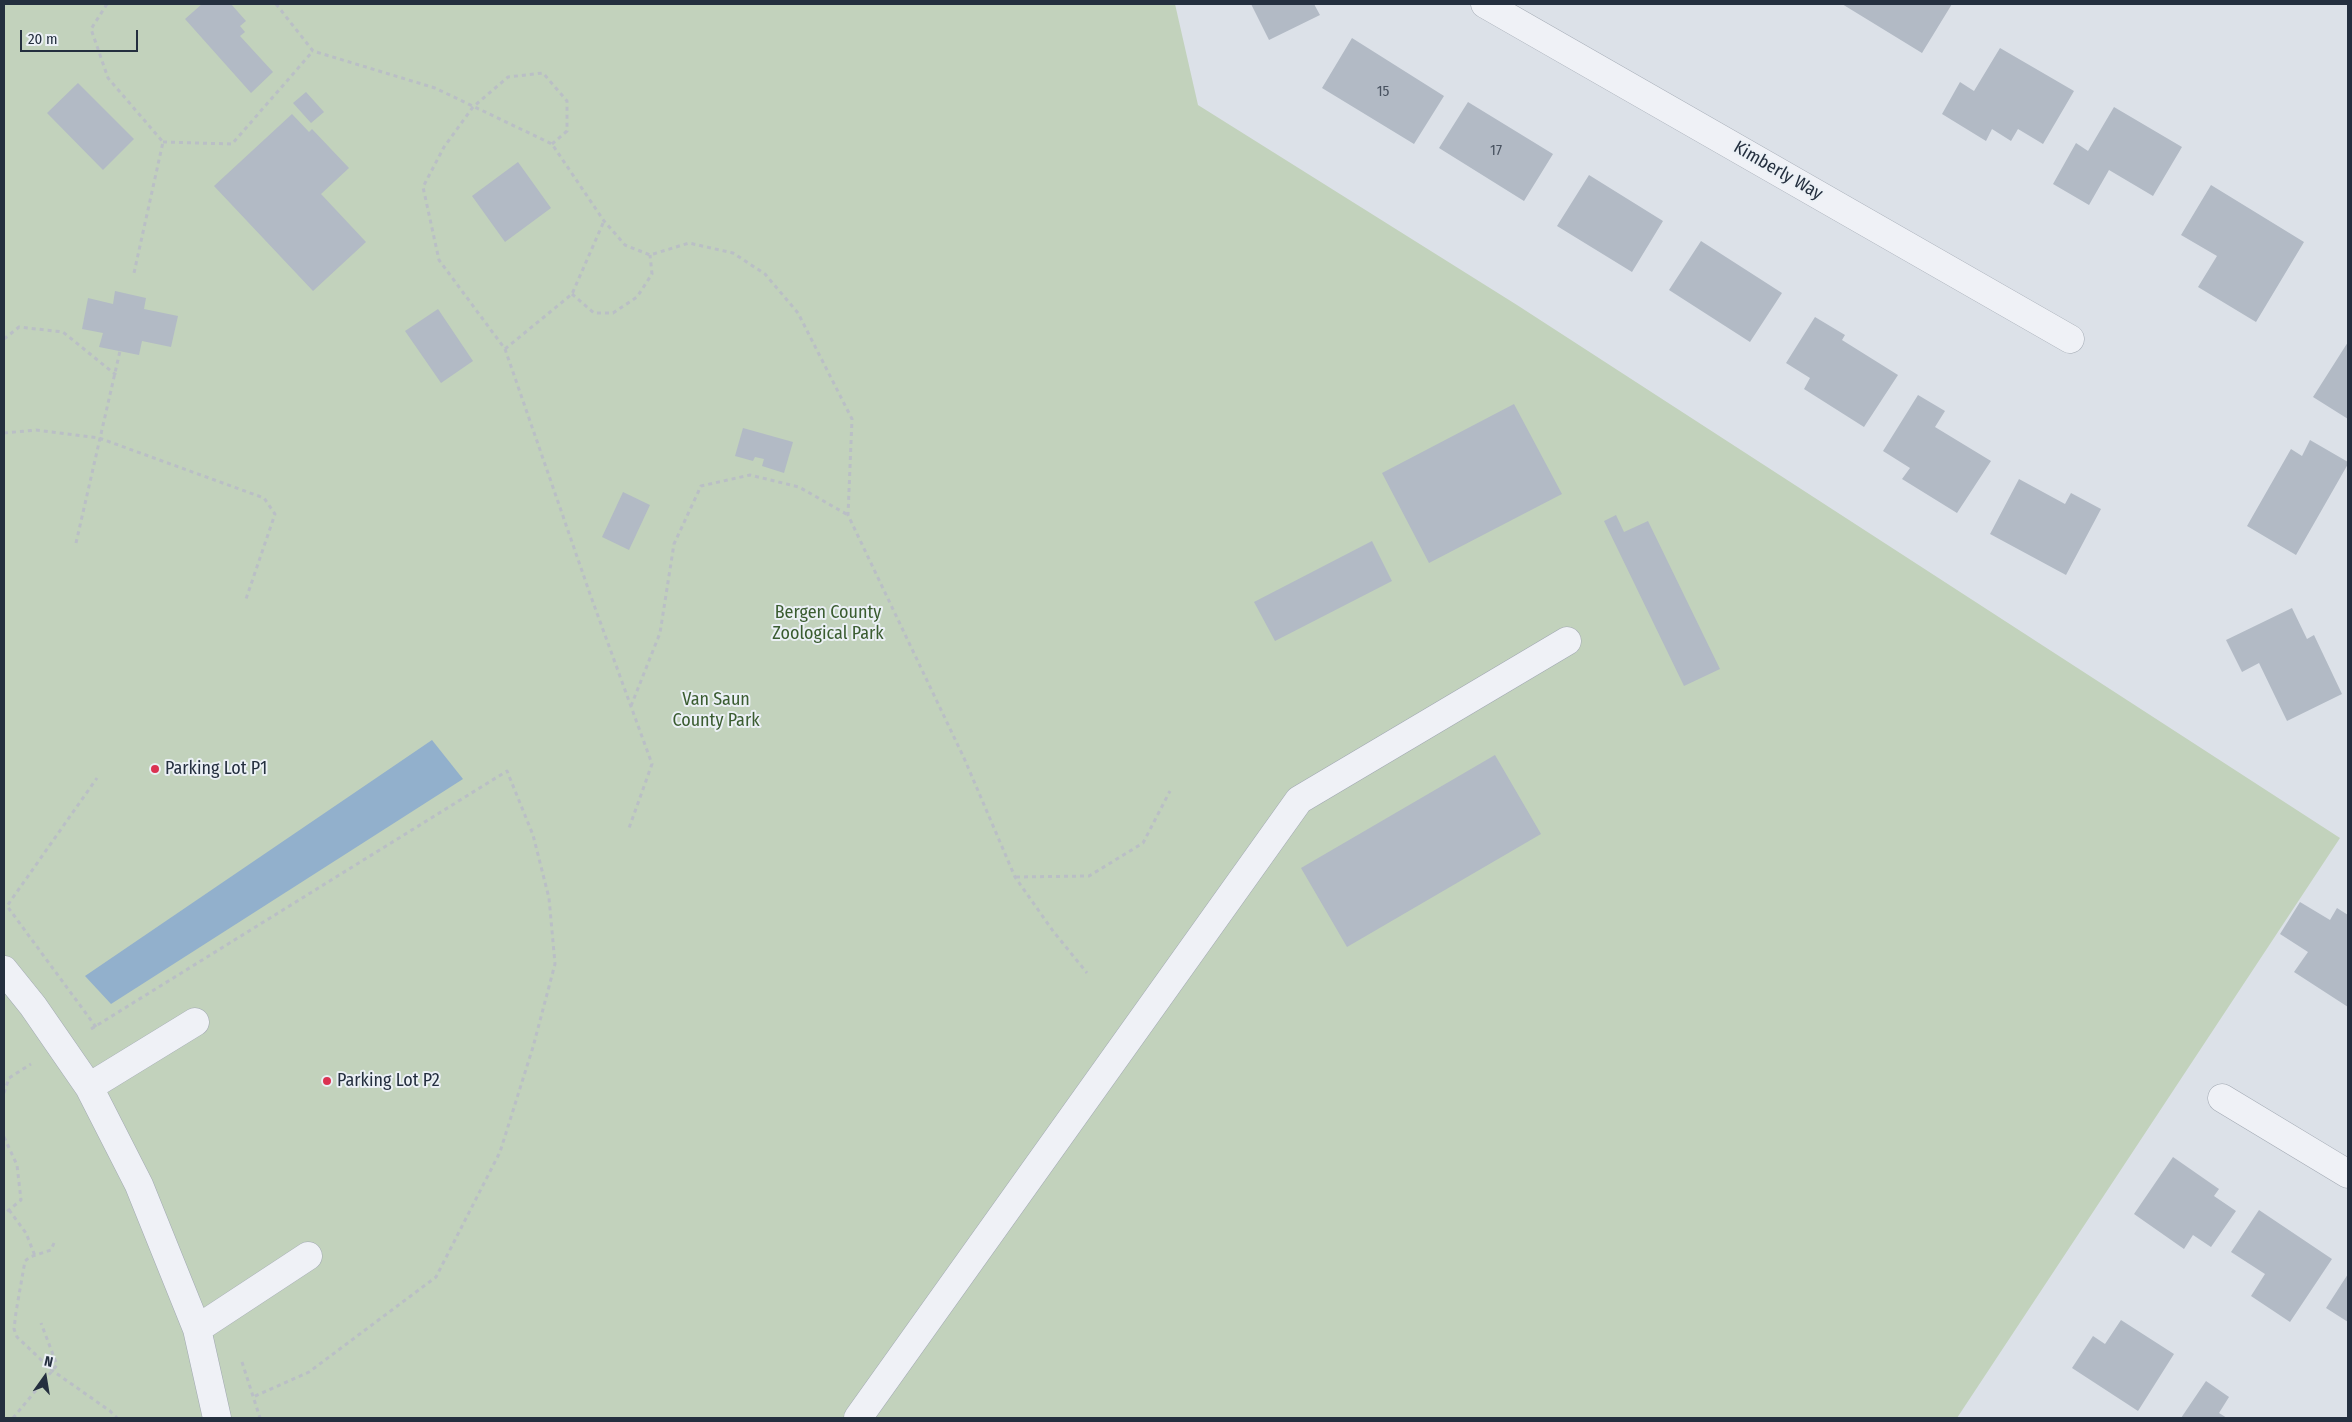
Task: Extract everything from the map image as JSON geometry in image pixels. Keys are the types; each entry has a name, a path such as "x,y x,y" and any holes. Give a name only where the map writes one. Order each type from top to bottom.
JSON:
{"street":[{"name":"Kimberly Way","path":"1485,4 2070,339"},
{"path":"858,1418 1299,800 1567,641"},
{"path":"4,970 33,1006 89,1088 139,1185 197,1329 217,1418"},
{"path":"89,1088 195,1022"},
{"path":"2222,1098 2348,1174"},
{"path":"197,1329 308,1256"}],"path":[{"path":"107,4 91,29 108,78 163,142 232,144 313,51"},
{"path":"276,4 313,51 435,88 552,144 604,221 625,245 650,255 689,243 733,253 765,274 798,313 852,419 848,515 964,758 1016,877 1053,931 1087,973"},
{"path":"552,144 567,131 567,101 543,73 508,77 473,107 444,147 423,187 439,260 505,349 652,764 628,831"},
{"path":"134,273 163,142"},
{"path":"505,349 572,294 604,221"},
{"path":"572,294 594,313 613,313 637,297 652,274 650,255"},
{"path":"4,339 19,327 63,332 116,374"},
{"path":"76,543 120,351"},
{"path":"4,433 36,430 99,438 264,498 274,514 246,598"},
{"path":"631,706 660,633 674,544 701,486 750,475 799,487 848,515"},
{"path":"4,1093 9,1078 59,1045 96,1027 507,770 533,835 548,898 554,964 533,1047 500,1152 436,1277 309,1372 253,1397"},
{"path":"96,1027 7,906 97,778"},
{"path":"1016,877 1090,876 1143,843 1170,791"},
{"path":"4,1137 17,1165 21,1200 4,1214"},
{"path":"9,1210 26,1233 35,1256"},
{"path":"54,1243 51,1250 25,1261 14,1328 17,1337 53,1371 117,1418"},
{"path":"13,1418 57,1364 41,1323"}],"green space":[{"name":"Van Saun County Park","path":"4,4 1175,4 1198,105 1517,305 2340,838 1957,1418 4,1418"}],"water":[{"path":"432,740 463,779 111,1004 85,976"}],"building":[{"path":"202,4 231,4 246,21 240,26 245,32 240,36 273,72 251,93 185,19"},
{"path":"1251,4 1314,4 1320,15 1269,40"},
{"path":"1842,4 1952,4 1922,53"},
{"path":"1352,38 1444,96 1414,144 1322,88"},
{"path":"2000,48 2074,91 2043,144 2018,129 2011,141 1992,129 1986,141 1942,114 1960,82 1974,91"},
{"path":"78,83 134,139 103,170 47,113"},
{"path":"306,92 324,112 311,123 293,103"},
{"path":"1468,102 1553,154 1524,201 1439,148"},
{"path":"2114,107 2182,147 2153,196 2109,170 2089,205 2053,184 2076,143 2088,151"},
{"path":"292,114 309,132 312,129 349,168 321,194 366,242 313,291 214,186"},
{"path":"518,162 551,208 505,242 472,196"},
{"path":"1589,175 1663,221 1632,272 1557,226"},
{"path":"2211,185 2304,242 2256,322 2198,287 2217,256 2181,235"},
{"path":"1701,241 1782,293 1750,342 1669,290"},
{"path":"115,291 146,298 144,309 178,316 171,347 142,341 139,355 99,347 103,333 82,329 88,298 113,304"},
{"path":"438,309 473,361 441,383 405,331"},
{"path":"1815,317 1845,335 1842,340 1898,375 1864,427 1804,389 1810,378 1786,363"},
{"path":"2348,342 2348,419 2313,397"},
{"path":"1918,395 1945,411 1935,427 1991,461 1957,513 1902,479 1910,468 1883,451"},
{"path":"1514,404 1562,494 1429,563 1382,473"},
{"path":"743,428 793,442 784,473 762,466 764,459 755,457 753,461 735,456"},
{"path":"2310,440 2348,462 2348,464 2296,555 2247,526 2291,449 2302,456"},
{"path":"2019,479 2065,504 2071,493 2101,509 2066,575 1990,534"},
{"path":"623,492 650,505 629,550 602,537"},
{"path":"1616,515 1624,532 1648,521 1720,669 1684,686 1604,521"},
{"path":"1372,541 1392,581 1275,641 1254,602"},
{"path":"2292,608 2307,639 2314,635 2342,694 2287,721 2259,663 2242,672 2226,640"},
{"path":"1495,755 1541,834 1347,947 1301,868"},
{"path":"2300,902 2330,920 2337,908 2348,915 2348,1007 2294,972 2308,952 2280,934"},
{"path":"2173,1157 2219,1189 2214,1196 2236,1211 2211,1247 2193,1235 2184,1249 2134,1214"},
{"path":"2259,1210 2332,1259 2290,1322 2251,1296 2265,1274 2231,1252"},
{"path":"2348,1274 2348,1322 2326,1308"},
{"path":"2121,1320 2174,1354 2138,1411 2072,1368 2093,1336 2105,1344"},
{"path":"2206,1381 2229,1397 2219,1413 2227,1418 2181,1418"}],"place":[{"name":"Parking Lot P1","path":"155,769"},
{"name":"Parking Lot P2","path":"327,1081"}],"park label":[{"name":"Bergen County Zoological Park","path":"828,623"}]}
